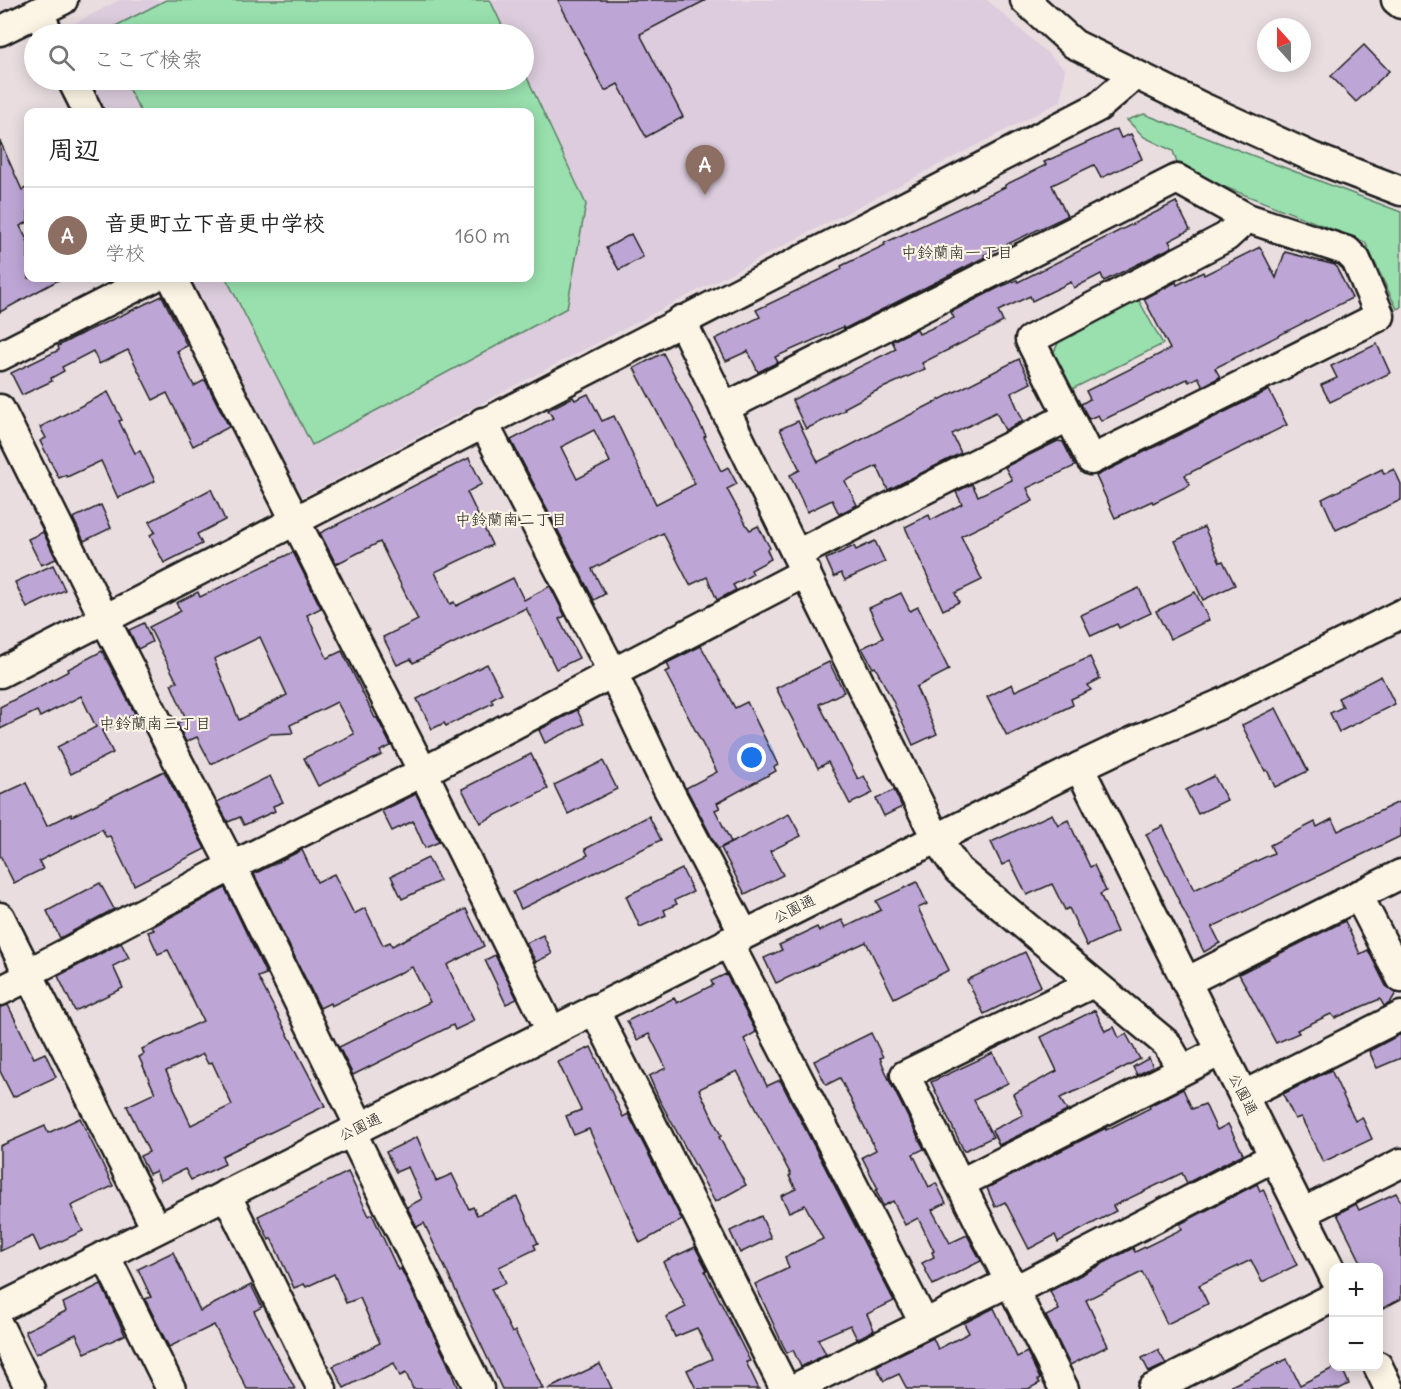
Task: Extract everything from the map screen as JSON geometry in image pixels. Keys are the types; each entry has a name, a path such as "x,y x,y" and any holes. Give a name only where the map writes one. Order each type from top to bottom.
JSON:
{"street":[{"path":"1025,0 1074,44 1135,75 1312,157 1401,191"},
{"path":"1396,0 1401,4"},
{"path":"0,31 50,16"},
{"path":"0,673 1098,107 1135,75"},
{"path":"77,90 86,108"},
{"path":"724,408 1177,179 1247,218 1347,251 1356,260 1380,316 1092,460 1030,340 1226,237 1247,218"},
{"path":"0,356 145,282"},
{"path":"174,282 423,772 551,1031"},
{"path":"681,320 936,838 958,870 1167,1044 1182,1070"},
{"path":"0,410 232,866 479,1389"},
{"path":"0,991 232,866 423,772 613,673 801,563 1068,417"},
{"path":"483,422 613,673 736,938 924,1323"},
{"path":"1079,767 1223,703 1401,615"},
{"name":"公園通","path":"0,1308 1079,767 1329,1267"},
{"path":"1186,982 1401,874"},
{"path":"1358,896 1401,978"},
{"path":"0,917 156,1229"},
{"path":"1064,1389 905,1075 1093,983"},
{"path":"594,1009 785,1389"},
{"path":"1244,1095 1401,1016"},
{"path":"961,1183 1221,1051"},
{"path":"794,1389 924,1323 1013,1286 1274,1157"},
{"path":"1302,1213 1400,1167"},
{"path":"226,1194 322,1389"},
{"path":"105,1255 171,1389"},
{"path":"1152,1389 1329,1300"},
{"path":"0,1328 30,1389"},
{"path":"1380,1371 1389,1389"}],"shaded area":[{"path":"120,0 987,0 1065,69 1061,101 298,499 188,282 534,282 534,108 100,108 91,90 534,90 534,24 73,24"}],"green space":[{"path":"166,0 490,0 501,24 119,24"},
{"path":"129,90 533,90 586,204 567,308 312,445 228,282 534,282 534,108 139,108"},
{"path":"1144,114 1401,212 1401,307 1397,309 1365,242 1179,169 1173,151 1144,137 1127,120"},
{"path":"1138,299 1163,344 1070,390 1053,354 1060,339"}],"building":[{"path":"558,0 706,0 640,34 683,117 646,137 618,84 605,91"},
{"path":"1364,45 1389,71 1356,102 1331,76"},
{"path":"1117,129 1121,138 1131,134 1142,159 1101,178 1094,165 1052,185 1067,216 984,255 985,257 844,329 843,327 775,357 778,362 758,372 748,351 726,361 715,339 760,317 756,310 842,269 841,266 885,245 884,243 1005,187 1046,165 1044,162"},
{"path":"0,141 22,190 24,189 24,224 20,226 24,234 24,282 55,282 0,312"},
{"path":"1176,202 1190,230 1169,241 1172,247 1104,281 1101,274 1074,288 1071,282 1032,301 1030,296 998,311 1003,322 922,363 925,369 874,392 844,408 845,410 806,429 792,400 896,349 892,341 917,329 919,334 954,318 951,312 1000,287 1017,280 1018,282"},
{"path":"631,234 643,257 619,270 606,248"},
{"path":"1260,247 1276,278 1285,252 1335,265 1352,298 1215,368 1220,377 1203,386 1198,377 1189,382 1187,379 1101,421 1098,415 1089,419 1081,404 1090,399 1086,391 1170,349 1144,299 1176,282 1177,285 1203,272 1204,275"},
{"path":"162,296 187,346 177,351 194,386 205,380 229,427 193,446 167,393 153,400 128,350 99,364 93,351 62,367 64,371 51,378 52,381 22,395 11,373 59,350 58,346 77,336"},
{"path":"1377,344 1390,373 1330,402 1321,385 1337,378 1331,366"},
{"path":"663,353 706,436 704,437 721,471 728,467 737,484 727,489 747,526 750,530 758,526 770,548 767,550 771,559 751,570 753,574 733,585 736,590 717,600 707,577 690,585 663,533 592,569 605,594 594,600 511,440 553,418 548,410 573,397 575,400 588,394 602,421 614,416 656,504 695,484 634,368","holes":["594,430 610,462 577,479 561,447"]},
{"path":"1019,359 1031,383 1011,393 1023,421 1005,430 996,412 952,434 961,453 888,490 877,466 845,481 857,505 839,514 832,500 807,512 790,475 800,470 780,429 798,421 818,462"},
{"path":"1269,390 1287,425 1185,475 1190,485 1115,518 1096,476"},
{"path":"108,392 135,453 140,451 155,481 118,498 101,461 67,477 66,475 59,478 40,441 46,438 40,427"},
{"path":"1058,441 1063,442 1075,466 1027,488 1033,501 961,536 982,580 955,593 959,602 943,610 905,527 929,515 931,520 962,504 956,492 972,484 978,496 1012,480 1005,467"},
{"path":"469,458 482,484 467,492 492,545 435,572 450,604 454,602 456,606 513,578 524,600 550,586 565,616 559,619 579,658 556,669 526,608 413,663 411,659 397,665 383,637 418,620 380,542 336,564 320,533"},
{"path":"1382,469 1384,474 1394,469 1401,484 1401,500 1336,530 1322,499"},
{"path":"211,489 225,520 197,534 202,544 164,563 150,535 155,532 149,522"},
{"path":"101,505 111,528 84,541 73,518"},
{"path":"1204,527 1220,562 1223,561 1235,585 1203,600 1175,541"},
{"path":"43,532 56,559 41,565 28,539"},
{"path":"875,541 885,562 845,580 841,573 834,577 826,559 854,546 856,550"},
{"path":"293,552 321,608 307,615 327,658 342,651 391,746 380,751 382,755 318,786 304,758 354,734 337,702 290,725 293,733 271,734 211,764 197,737 186,742 177,723 186,719 171,684 177,682 149,627 181,611 176,603 198,592 200,597","holes":["260,637 287,695 239,720 214,659"]},
{"path":"53,565 65,590 27,608 15,582"},
{"path":"1139,588 1151,613 1119,628 1117,624 1091,636 1081,615"},
{"path":"1195,592 1209,620 1170,639 1156,611"},
{"path":"901,593 910,611 918,607 949,670 916,687 937,734 913,745 892,699 862,648 883,638 869,608"},
{"path":"144,623 152,642 138,649 129,630"},
{"path":"701,646 735,708 747,702 778,765 774,767 776,771 717,803 720,808 715,810 731,842 718,849 686,788 717,772 665,672 670,670 667,663"},
{"path":"102,651 135,714 102,731 113,753 71,774 57,747 96,727 81,696 40,717 37,711 0,729 0,707"},
{"path":"1090,657 1100,679 1088,685 1091,690 1071,699 1073,705 1007,736 987,697 1012,684 1015,691"},
{"path":"829,662 844,692 819,704 858,779 864,776 873,793 850,804 828,762 818,768 776,688"},
{"path":"487,664 502,693 491,699 493,703 446,726 444,723 432,729 417,699"},
{"path":"1381,676 1395,704 1339,732 1330,713 1343,707 1338,698"},
{"path":"1276,708 1308,771 1275,787 1242,725"},
{"path":"577,710 584,724 545,743 539,730"},
{"path":"531,754 548,789 480,823 462,789"},
{"path":"603,761 617,789 568,814 554,785"},
{"path":"164,771 205,849 134,885 110,836 106,837 102,829 39,861 43,869 14,883 0,855 0,795 26,783 47,826"},
{"path":"270,776 283,802 273,806 275,811 244,825 240,817 228,822 217,802"},
{"path":"1214,776 1227,800 1198,814 1186,790"},
{"path":"894,790 902,807 884,816 876,799"},
{"path":"416,794 439,842 425,848 413,821 392,831 382,811"},
{"path":"1401,801 1401,836 1212,927 1220,943 1204,952 1146,834 1163,826 1194,890 1274,853 1270,845 1315,822 1317,827 1332,819 1338,831"},
{"path":"789,814 801,836 770,851 783,875 745,894 721,848"},
{"path":"1052,814 1058,825 1068,820 1090,867 1094,865 1106,891 1100,894 1117,932 1087,946 1069,908 1065,910 1052,884 1027,895 1010,861 1002,865 991,842"},
{"path":"649,816 661,840 521,909 513,892 588,855 585,849"},
{"path":"302,850 317,882 334,874 354,914 365,908 383,945 390,942 392,946 466,909 484,946 447,965 474,1021 455,1030 453,1025 353,1075 339,1047 430,1002 412,967 331,1006 330,1003 320,1008 254,874"},
{"path":"428,858 440,881 402,899 391,876"},
{"path":"682,869 693,892 675,900 677,904 664,910 666,915 640,927 626,896"},
{"path":"917,882 927,904 918,908 949,970 894,998 866,942 776,983 764,958 782,950 779,945 817,927 819,931 842,920 846,927 881,910 876,901"},
{"path":"100,883 114,909 60,938 47,911"},
{"path":"225,888 266,974 258,977 325,1106 222,1156 225,1164 191,1180 185,1169 160,1181 156,1171 149,1174 140,1156 149,1152 127,1106 155,1093 139,1057 144,1054 142,1049 203,1021 168,950 158,954 148,932 154,930 152,927","holes":["203,1054 208,1064 212,1062 232,1105 191,1125 166,1071"]},
{"path":"1345,921 1360,954 1368,950 1386,986 1396,993 1390,1003 1384,1006 1380,999 1335,1018 1331,1014 1297,1030 1299,1033 1276,1043 1239,974"},
{"path":"543,935 552,954 536,962 526,943"},
{"path":"121,943 129,958 113,966 123,988 75,1011 58,976"},
{"path":"1025,952 1041,986 984,1014 967,980"},
{"path":"495,955 517,999 506,1004 485,960"},
{"path":"726,974 756,1032 744,1039 767,1086 780,1080 894,1301 867,1314 874,1330 857,1339 850,1325 818,1339 826,1354 801,1367 793,1350 787,1353 755,1284 789,1268 785,1257 823,1239 805,1205 789,1212 781,1196 796,1189 789,1176 791,1175 737,1071 699,1089 721,1136 719,1137 746,1185 715,1202 659,1099 649,1076 666,1068 649,1034 637,1040 627,1021 674,998 677,1003 713,985 711,981"},
{"path":"8,1005 34,1058 45,1053 56,1077 13,1097 0,1071 0,1007"},
{"path":"1095,1010 1105,1031 1114,1027 1119,1038 1126,1034 1140,1059 1060,1098 1067,1111 999,1145 992,1130 1023,1115 1013,1094 1057,1071 1041,1037"},
{"path":"871,1033 883,1057 880,1058 890,1082 924,1149 913,1154 929,1187 936,1183 946,1203 932,1210 950,1243 967,1235 981,1261 933,1285 922,1263 934,1257 932,1252 934,1251 918,1218 905,1225 893,1201 883,1206 876,1190 878,1189 862,1157 876,1150 840,1078 826,1085 814,1061"},
{"path":"1401,1034 1401,1058 1377,1068 1369,1051"},
{"path":"591,1047 623,1117 628,1114 682,1220 640,1243 589,1129 574,1135 566,1116 581,1110 558,1062"},
{"path":"993,1053 1008,1083 974,1100 993,1137 964,1151 931,1082"},
{"path":"1149,1058 1153,1067 1137,1075 1133,1067"},
{"path":"1331,1070 1355,1121 1362,1117 1372,1139 1323,1162 1301,1117 1295,1119 1283,1094"},
{"path":"1183,1089 1192,1109 1205,1104 1217,1130 1228,1124 1243,1154 1187,1183 1182,1173 1113,1206 1116,1211 1058,1242 1055,1235 1029,1249 1005,1202 995,1207 987,1188 1150,1108 1149,1106"},
{"path":"80,1118 113,1186 71,1206 83,1231 40,1251 33,1236 0,1251 0,1146 45,1126 48,1133"},
{"path":"417,1137 436,1181 452,1174 469,1209 473,1207 477,1215 517,1197 538,1243 534,1245 536,1249 499,1267 506,1283 491,1289 512,1333 515,1331 543,1389 502,1389 424,1223 417,1227 407,1207 422,1199 408,1167 396,1172 386,1152"},
{"path":"348,1172 369,1216 372,1214 398,1270 401,1269 458,1389 413,1389 406,1373 400,1376 394,1363 344,1388 333,1366 380,1343 360,1298 346,1303 334,1274 306,1287 304,1284 294,1288 258,1216"},
{"path":"1257,1184 1260,1191 1263,1189 1297,1265 1262,1282 1251,1260 1199,1285 1208,1304 1167,1324 1142,1272 1086,1300 1108,1346 1070,1365 1046,1316 1059,1310 1050,1291 1133,1248 1135,1252 1182,1229 1180,1224"},
{"path":"1396,1193 1401,1202 1401,1299 1383,1308 1383,1263 1362,1263 1337,1214 1356,1204 1359,1210"},
{"path":"761,1216 771,1238 740,1253 730,1231"},
{"path":"695,1247 750,1361 746,1362 759,1389 696,1389 687,1370 712,1359 697,1328 675,1337 666,1317 686,1307 663,1262"},
{"path":"173,1252 200,1311 251,1285 262,1307 254,1311 295,1389 247,1389 214,1325 169,1347 145,1299 151,1297 138,1269"},
{"path":"101,1284 125,1335 85,1353 76,1334 36,1354 25,1331 66,1311 63,1303"},
{"path":"994,1308 1017,1357 1027,1352 1040,1383 1028,1389 907,1389 899,1374 884,1381 876,1366 933,1338 938,1349 969,1333 964,1323"},
{"path":"1158,1350 1166,1364 1149,1372 1142,1358"},
{"path":"1287,1359 1300,1385 1329,1370 1343,1371 1349,1384 1339,1389 1225,1389"},
{"path":"600,1364 612,1389 548,1389"}],"place":[{"name":"音更町立下音更中学校","path":"705,195"}],"district":[{"name":"中鈴蘭南一丁目","path":"957,252"},
{"name":"中鈴蘭南二丁目","path":"511,519"},
{"name":"中鈴蘭南三丁目","path":"155,723"}]}
